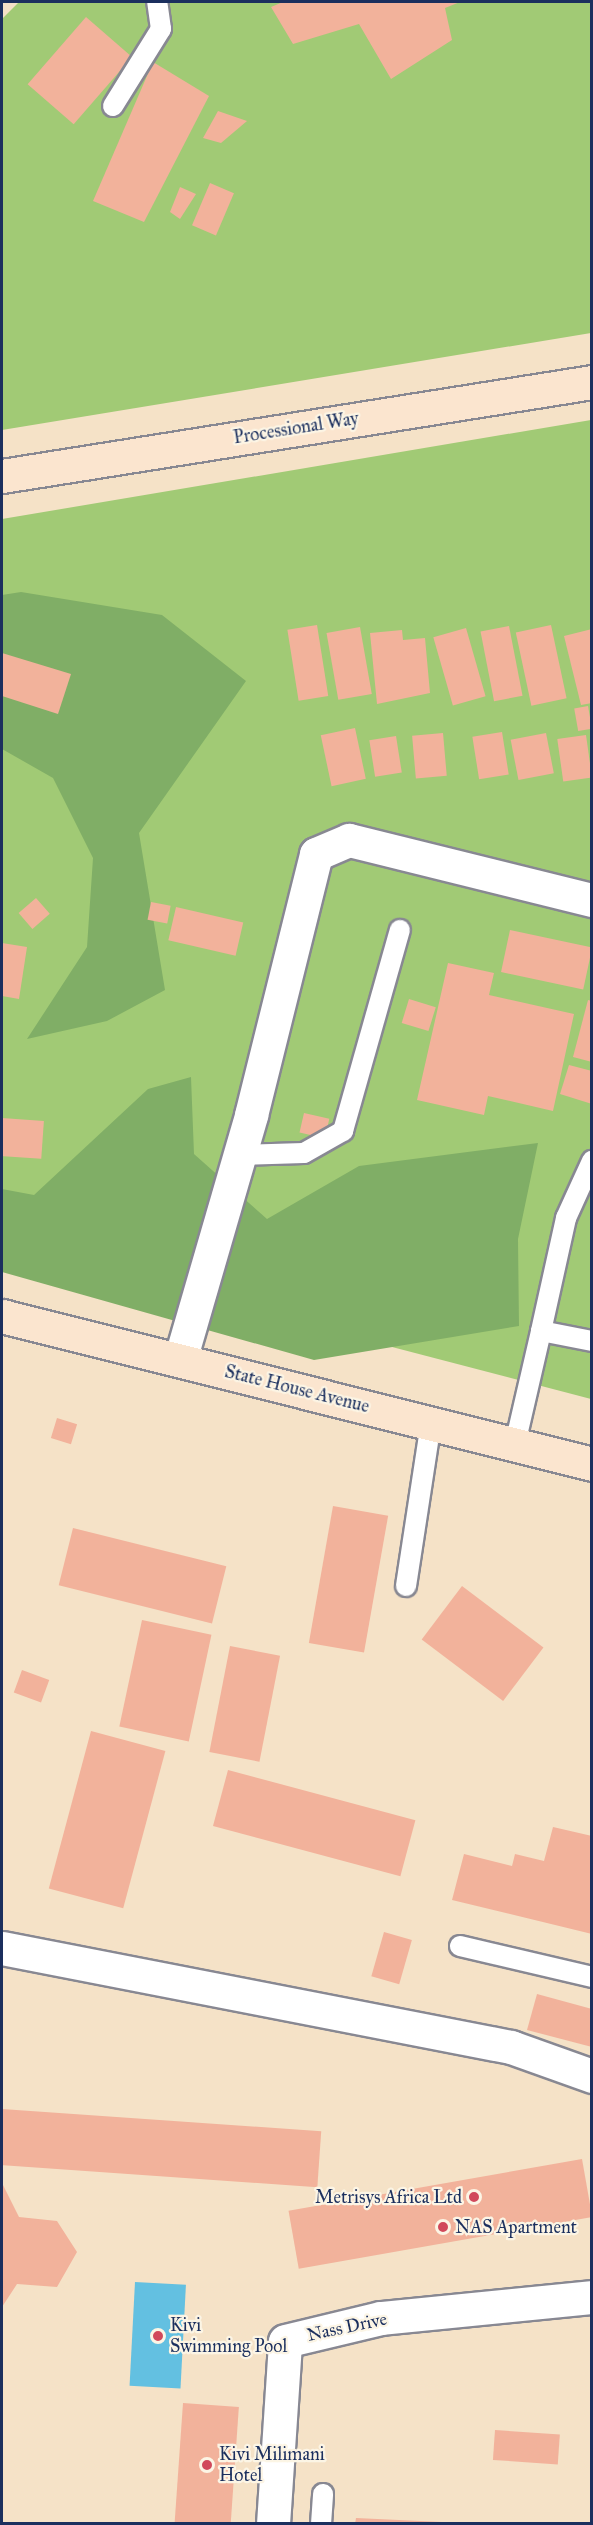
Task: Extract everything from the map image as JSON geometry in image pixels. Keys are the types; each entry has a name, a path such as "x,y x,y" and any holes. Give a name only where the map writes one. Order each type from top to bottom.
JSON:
{"main road":[{"name":"Processional Way","path":"2,476 591,382"},
{"name":"State House Avenue","path":"2,1316 591,1464"}],"street":[{"path":"180,1360 239,1155 316,854 349,840 591,900"},
{"path":"2,1948 511,2047 591,2076"},
{"name":"Nass Drive","path":"273,2523 285,2341 381,2318 591,2297"}],"lane":[{"path":"113,106 161,28 157,2"},
{"path":"239,1155 304,1154 343,1131 400,930"},
{"path":"515,1444 566,1218 591,1161"},
{"path":"541,1331 591,1341"},
{"path":"406,1586 431,1422"},
{"path":"460,1946 591,1977"},
{"path":"321,2523 323,2494"}],"green space":[{"path":"19,2 591,2 591,333 2,430 2,19"},
{"path":"591,420 591,1399 2,1245 2,519"},
{"path":"21,592 162,615 246,681 139,833 165,990 107,1021 27,1039 87,947 93,858 53,778 2,749 2,595"},
{"path":"191,1077 194,1154 267,1219 359,1166 538,1143 518,1239 519,1326 314,1360 2,1272 2,1189 34,1195 148,1089"}],"water":[{"name":"Kivi Swimming Pool","path":"135,2282 186,2285 180,2389 130,2386"}],"building":[{"path":"283,2 460,2 445,8 452,40 391,79 359,24 293,44 271,7"},
{"path":"86,17 132,57 74,124 28,84"},
{"path":"153,62 209,96 144,222 93,201"},
{"path":"218,111 247,121 221,143 203,138"},
{"path":"210,183 234,193 216,236 192,225"},
{"path":"180,187 196,194 180,219 170,212"},
{"path":"317,625 328,696 299,701 287,630"},
{"path":"551,625 567,698 531,706 516,632"},
{"path":"509,626 523,696 494,701 481,632"},
{"path":"360,627 372,694 338,700 327,633"},
{"path":"466,628 486,696 453,706 433,637"},
{"path":"592,629 592,703 581,705 564,636"},
{"path":"402,630 403,640 425,638 430,693 377,704 370,633"},
{"path":"2,653 71,674 58,714 2,696"},
{"path":"588,706 592,729 578,731 574,708"},
{"path":"355,728 366,779 332,786 321,735"},
{"path":"502,732 509,774 479,779 472,737"},
{"path":"443,733 447,776 416,779 412,736"},
{"path":"546,733 554,773 518,780 511,740"},
{"path":"586,735 592,778 563,782 557,739"},
{"path":"396,736 402,773 375,777 369,740"},
{"path":"36,898 50,914 32,929 19,913"},
{"path":"151,902 171,906 167,923 148,920"},
{"path":"176,907 243,923 236,956 168,940"},
{"path":"510,930 592,947 583,990 501,972"},
{"path":"2,943 27,947 19,999 2,996"},
{"path":"448,963 494,973 489,995 574,1014 553,1111 488,1096 484,1115 417,1100"},
{"path":"409,999 436,1007 428,1031 402,1023"},
{"path":"588,1000 592,1001 592,1062 573,1057"},
{"path":"569,1065 592,1071 592,1104 560,1094"},
{"path":"304,1113 329,1119 325,1138 300,1132"},
{"path":"2,1118 44,1121 41,1159 2,1156"},
{"path":"57,1418 77,1424 71,1444 51,1438"},
{"path":"333,1506 388,1516 364,1653 309,1643"},
{"path":"73,1528 226,1566 212,1623 59,1585"},
{"path":"462,1586 543,1647 503,1701 422,1640"},
{"path":"142,1620 211,1635 189,1741 119,1727"},
{"path":"230,1646 280,1656 259,1762 209,1752"},
{"path":"22,1670 49,1680 41,1702 14,1693"},
{"path":"91,1731 165,1751 123,1908 49,1888"},
{"path":"228,1770 415,1820 400,1876 213,1826"},
{"path":"553,1827 592,1836 592,1934 452,1900 464,1854 512,1866 515,1854 544,1861"},
{"path":"384,1932 412,1940 399,1984 371,1976"},
{"path":"537,1994 592,2009 592,2047 527,2030"},
{"path":"2,2109 321,2131 317,2187 2,2165"},
{"name":"NAS Apartment","path":"582,2159 592,2217 299,2269 289,2211"},
{"path":"2,2183 19,2217 57,2221 77,2252 57,2287 17,2284 2,2307"},
{"name":"Kivi Milimani Hotel","path":"183,2403 239,2407 231,2524 175,2524"},
{"path":"495,2430 560,2435 558,2464 493,2460"},
{"path":"356,2518 442,2522 442,2524 355,2524"}],"place":[{"name":"Metrisys Africa Ltd","path":"474,2197"},
{"name":"NAS Apartment","path":"443,2227"},
{"name":"Kivi Swimming Pool","path":"158,2336"},
{"name":"Kivi Milimani Hotel","path":"207,2465"}]}
